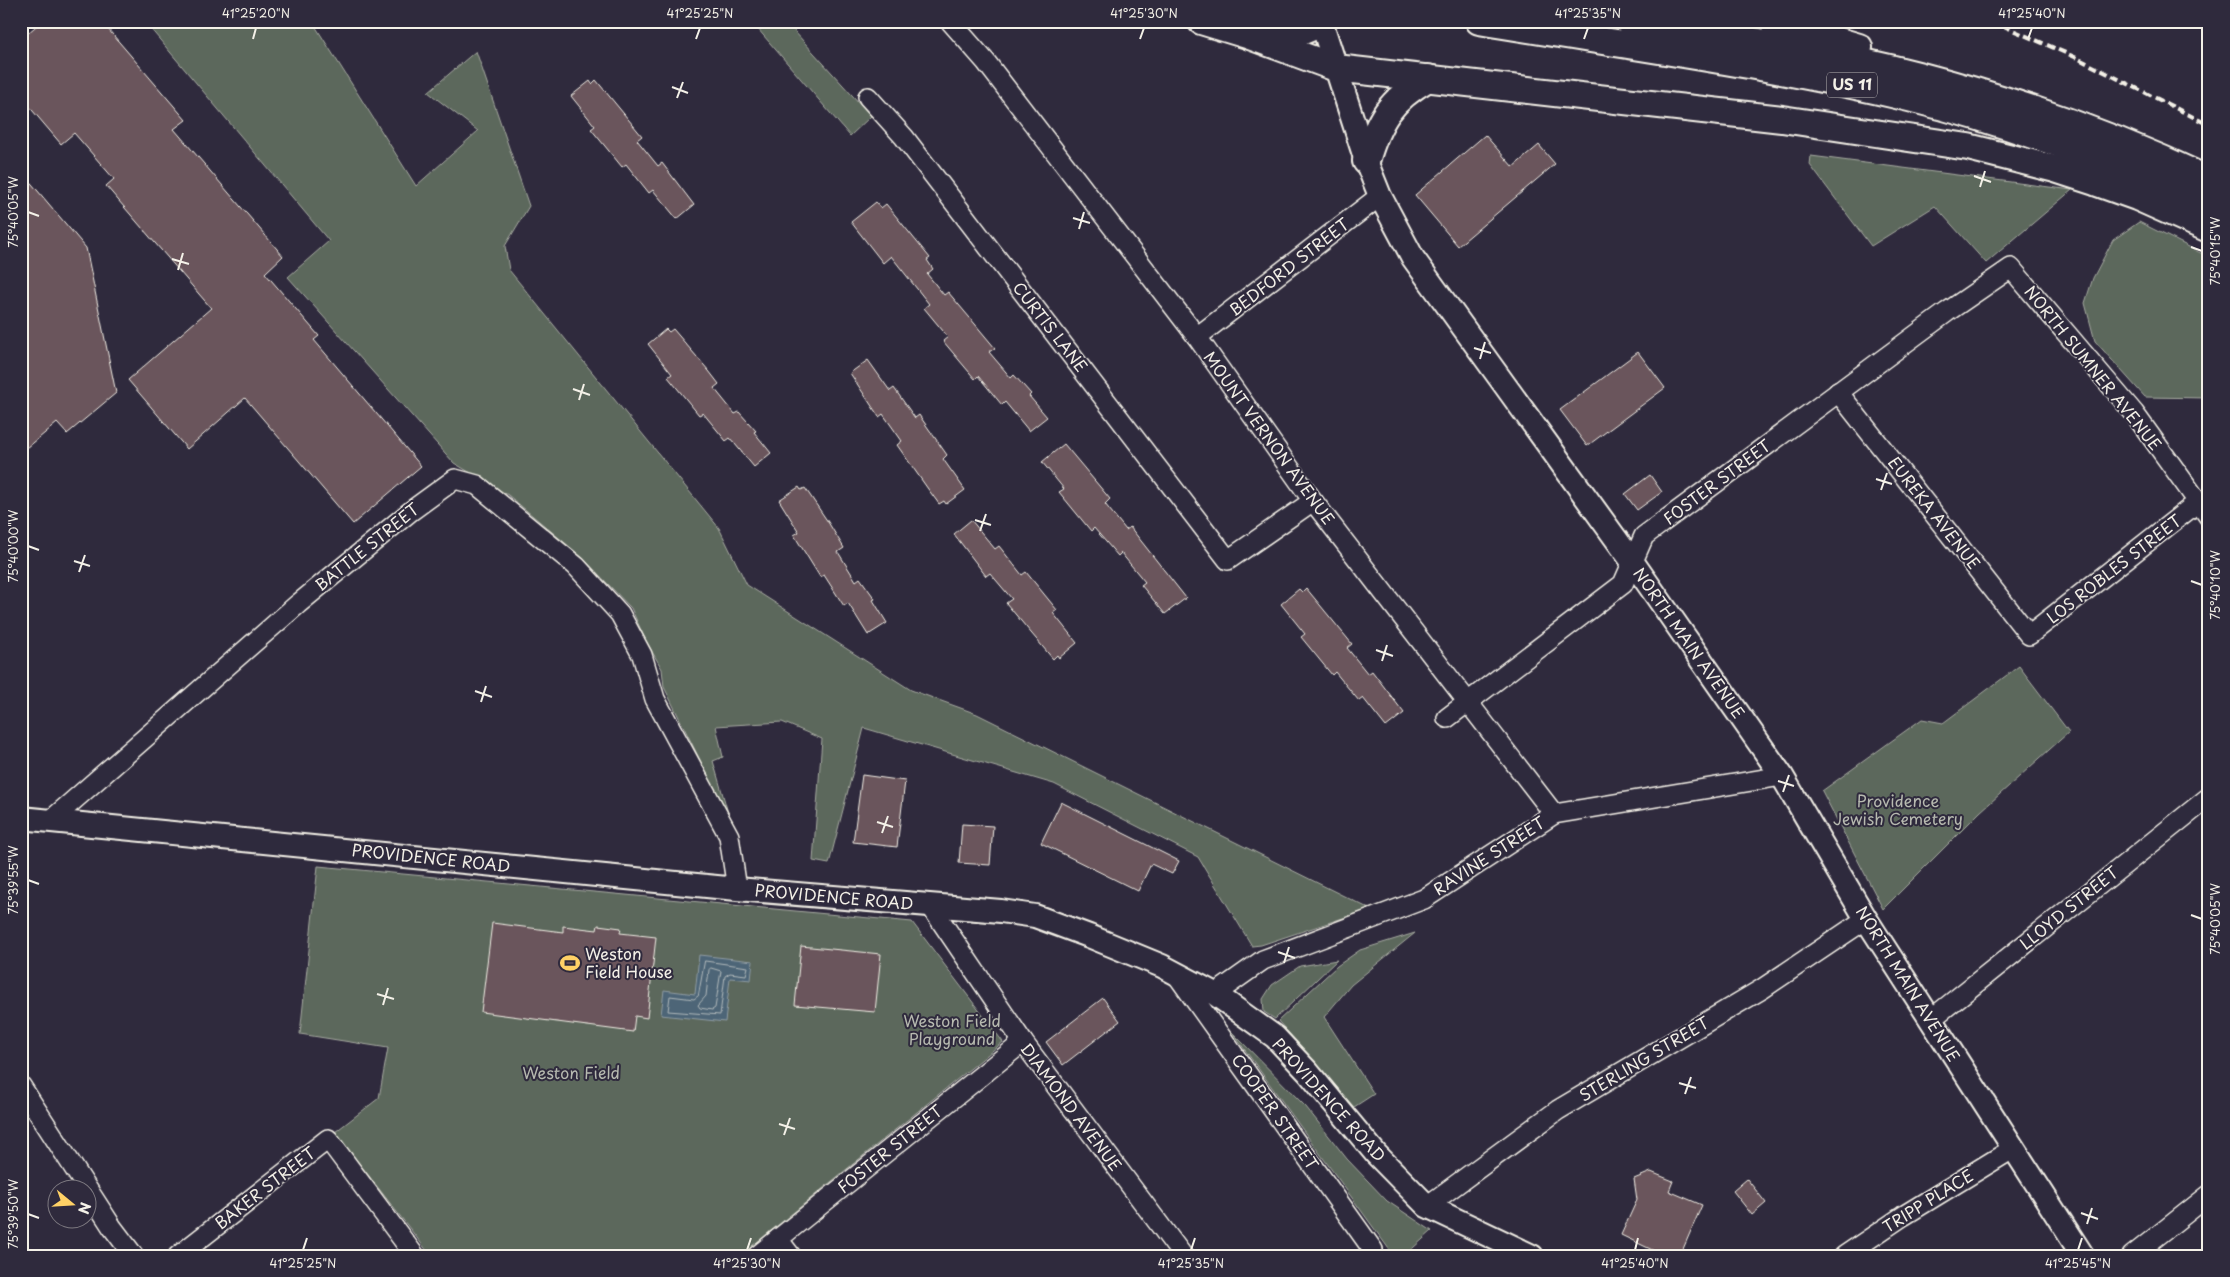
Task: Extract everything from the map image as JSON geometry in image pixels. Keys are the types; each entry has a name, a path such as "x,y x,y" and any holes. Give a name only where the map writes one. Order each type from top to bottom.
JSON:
{"highway":[{"path":"1201,21 1247,35 1336,68 1782,118 1968,147 2055,169 2095,182 2209,229"},
{"name":"US 11","path":"1479,21 1781,71 1911,98 2029,133 2099,159 2209,207"},
{"name":"US 11","path":"1629,21 1849,59 1917,75 2046,114 2108,136 2209,180"},
{"path":"1773,21 1887,56 2046,114"},
{"path":"1247,35 1280,38 1291,36 1321,22"},
{"path":"1366,161 1373,136 1389,108 1411,88 1428,78"}],"main road":[{"name":"NORTH MAIN AVENUE","path":"1321,22 1366,161 1396,229 1428,279 1632,561 1782,776 1866,919 2084,1256"},
{"name":"PROVIDENCE ROAD","path":"21,818 737,889 1035,916 1089,936 1176,974 1215,994 1275,1037 1308,1072 1376,1154 1427,1206 1532,1256"}],"street":[{"name":"MOUNT VERNON AVENUE","path":"950,21 986,62 1197,338 1313,501 1554,814"},
{"name":"CURTIS LANE","path":"868,97 904,137 1228,560 1313,501"},
{"name":"BEDFORD STREET","path":"1197,338 1380,196"},
{"name":"FOSTER STREET","path":"1447,718 1623,584 1644,536 1947,312 2011,268"},
{"name":"NORTH SUMNER AVENUE","path":"2011,268 2134,413 2203,509"},
{"name":"EUREKA AVENUE","path":"1838,392 2029,635"},
{"name":"BATTLE STREET","path":"50,821 298,604 411,510 455,479 477,485 576,566 620,614 642,655 655,699 729,836 737,889"},
{"name":"LOS ROBLES STREET","path":"2029,635 2203,509"},
{"name":"RAVINE STREET","path":"1215,994 1263,960 1424,899 1554,814 1782,776"},
{"name":"LLOYD STREET","path":"1930,1020 2209,797"},
{"name":"DIAMOND AVENUE","path":"930,905 1023,1042 1183,1256"},
{"name":"STERLING STREET","path":"1427,1206 1558,1110 1762,989 1866,919"},
{"name":"COOPER STREET","path":"1176,974 1373,1250"},
{"name":"FOSTER STREET","path":"757,1256 1023,1042"},
{"path":"21,1086 112,1227 134,1256"},
{"name":"BAKER STREET","path":"178,1256 328,1139 415,1256"},
{"name":"TRIPP PLACE","path":"1844,1256 1903,1216 2014,1148"},
{"path":"2132,1256 2209,1195"},
{"path":"778,1239 791,1256"}],"green space":[{"path":"144,21 312,21 416,186 478,131 428,92 476,51 529,206 505,246 509,270 719,528 747,585 911,690 977,714 1370,909 1261,945 1252,946 1198,857 1054,784 864,728 829,864 813,861 822,739 782,722 716,726 723,757 713,761 731,823 664,687 662,669 646,641 631,608 583,558 508,495 454,463 288,277 329,241"},
{"path":"751,21 785,21 871,116 850,136"},
{"path":"1811,156 2072,190 1986,263 1935,206 1871,246 1810,165"},
{"path":"2139,222 2209,257 2209,398 2145,397 2095,341 2085,303 2093,278 2113,240"},
{"name":"Providence Jewish Cemetery","path":"2019,666 2069,732 1980,812 1883,909 1822,791 1922,719 1943,723"},
{"name":"Weston Field","path":"318,866 912,922 1003,1042 740,1256 431,1256 335,1132 379,1098 388,1048 300,1034"},
{"path":"1415,933 1351,985 1324,1017 1374,1094 1354,1107 1278,1021 1337,966 1360,950"},
{"path":"1337,960 1275,1019 1264,1012 1263,999 1272,985 1300,966"},
{"path":"1232,1032 1306,1107 1347,1159 1387,1201 1432,1231 1404,1256 1394,1256"}],"water":[{"path":"699,955 753,961 751,980 730,978 725,1022 661,1015 664,990 695,994"}],"building":[{"path":"42,21 101,21 186,120 174,129 283,256 265,273 319,336 314,340 421,466 353,524 245,398 187,449 128,380 211,308 106,186 114,179 74,133 61,144 21,97 21,39"},
{"path":"596,80 642,136 637,140 658,166 662,163 694,205 677,219 653,190 649,193 626,164 622,167 591,129 595,126 571,96 590,81 592,84"},
{"path":"1485,135 1513,167 1539,145 1555,164 1458,246 1415,195"},
{"path":"21,171 86,248 116,393 67,434 57,423 21,453"},
{"path":"876,202 881,208 886,204 930,258 927,260 933,269 927,274 944,295 948,292 975,324 995,348 989,352 1011,378 1014,375 1031,394 1029,396 1047,417 1029,431 1005,402 1002,405 978,376 975,379 943,341 948,337 924,308 929,304 891,256 883,263 851,222"},
{"path":"666,329 669,332 673,329 709,371 719,384 714,388 735,414 739,412 756,431 754,432 771,453 754,467 730,438 726,441 703,413 699,415 668,377 672,374 648,344"},
{"path":"1638,352 1665,388 1587,446 1560,410"},
{"path":"868,360 890,391 894,388 915,418 919,415 947,455 943,459 965,490 946,504 944,501 939,504 928,489 897,445 902,441 883,414 879,417 850,373"},
{"path":"1064,444 1110,499 1105,504 1126,530 1130,527 1186,598 1165,614 1141,585 1145,582 1121,553 1118,556 1094,528 1091,531 1059,492 1064,489 1042,462"},
{"path":"1650,475 1662,492 1637,510 1625,494"},
{"path":"799,487 801,490 805,488 828,522 844,548 838,552 856,581 860,578 875,599 873,600 887,623 868,635 848,603 844,606 824,575 820,577 794,535 799,532 779,500"},
{"path":"971,520 995,549 999,546 1022,575 1026,572 1057,610 1053,613 1077,643 1059,658 1057,655 1053,659 1006,603 1012,599 990,573 986,576 954,534"},
{"path":"1306,588 1352,644 1347,648 1368,674 1372,671 1404,713 1386,727 1363,698 1359,701 1335,672 1332,675 1301,637 1305,634 1281,604 1299,589 1302,592"},
{"path":"862,775 905,781 897,847 853,842"},
{"path":"1061,802 1179,861 1172,874 1151,864 1138,891 1041,843"},
{"path":"962,824 993,826 990,865 959,863"},
{"name":"Weston Field House","path":"492,923 563,932 563,926 597,930 598,925 621,928 620,933 656,937 647,1018 635,1016 633,1032 481,1012"},
{"path":"801,946 881,954 875,1012 795,1005"},
{"path":"1103,998 1120,1021 1063,1065 1046,1042"},
{"path":"1651,1172 1673,1181 1669,1191 1702,1205 1680,1256 1665,1256 1621,1235 1637,1200 1634,1179"},
{"path":"1747,1179 1766,1203 1752,1215 1733,1191"}],"railway":[{"path":"1992,21 2077,58 2209,125"}],"place":[{"name":"Weston Field House","path":"570,963"}],"park label":[{"name":"Weston Field Playground","path":"952,1030"}]}
